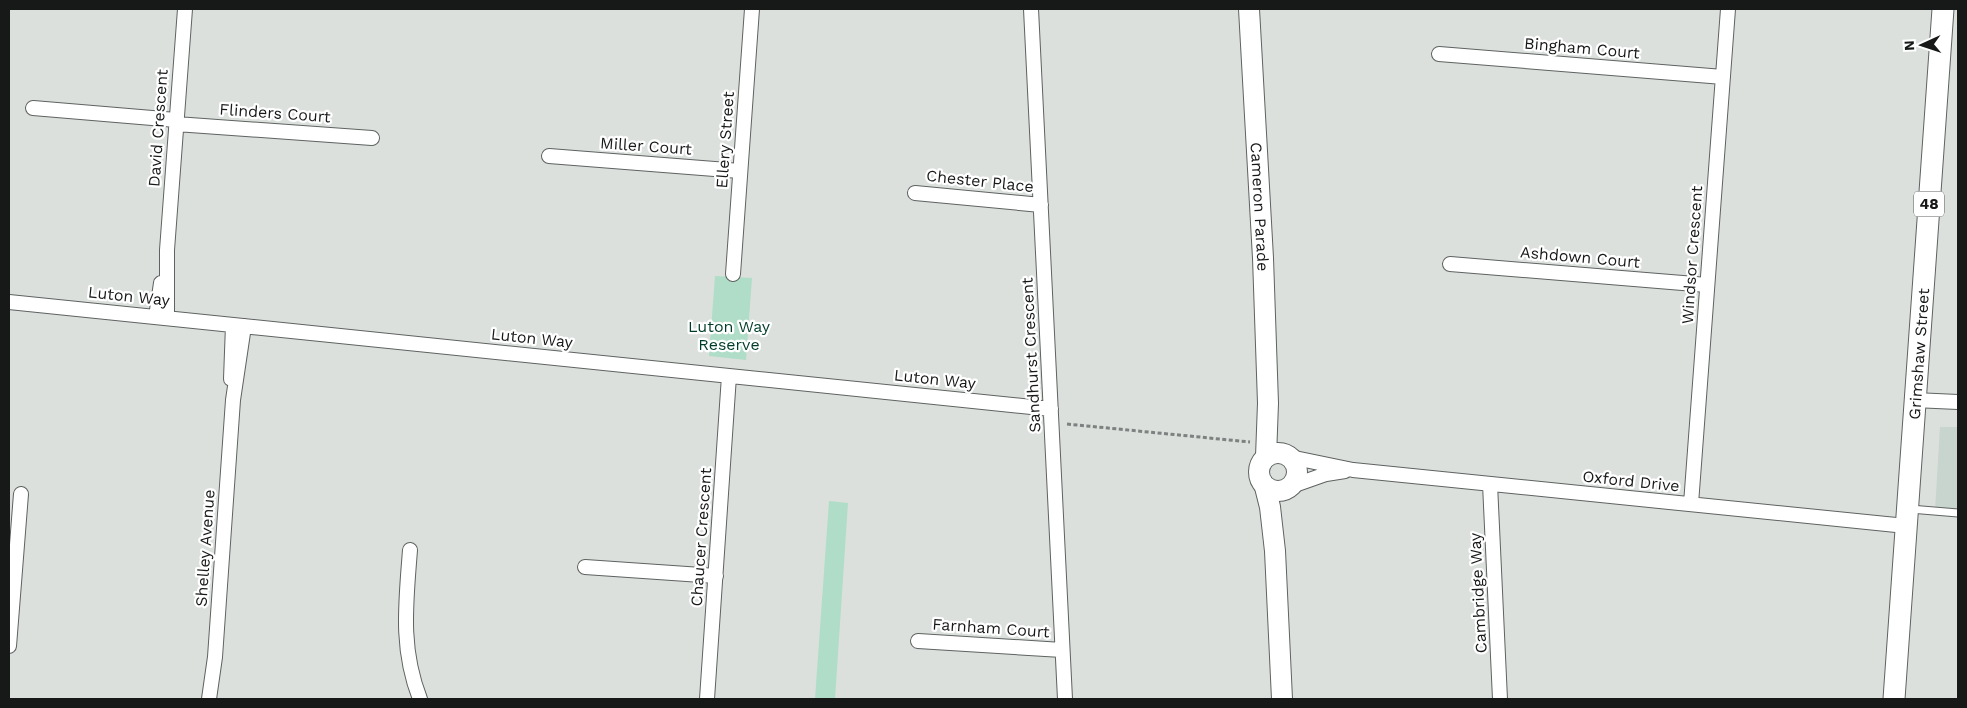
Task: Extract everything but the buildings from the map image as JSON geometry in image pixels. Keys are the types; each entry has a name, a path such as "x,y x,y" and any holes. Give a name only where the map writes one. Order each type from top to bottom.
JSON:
{"main road":[{"name":"Grimshaw Street","path":"1894,699 1942,9"}],"street":[{"name":"David Crescent","path":"162,317 185,9"},
{"name":"Ellery Street","path":"733,274 752,9"},
{"name":"Sandhurst Crescent","path":"1031,9 1065,699"},
{"name":"Cameron Parade","path":"1249,9 1263,258 1268,403 1277,453"},
{"name":"Windsor Crescent","path":"1691,504 1728,9"},
{"name":"Bingham Court","path":"1439,54 1723,78"},
{"name":"Flinders Court","path":"33,108 372,138"},
{"name":"Miller Court","path":"549,156 740,171"},
{"name":"Chester Place","path":"915,193 1041,205"},
{"name":"Ashdown Court","path":"1450,264 1707,285"},
{"name":"Luton Way","path":"9,302 1051,409"},
{"name":"Shelley Avenue","path":"209,699 215,657 238,326"},
{"name":"Chaucer Crescent","path":"707,699 729,376"},
{"path":"1914,400 1958,402"},
{"path":"1275,550 1280,514 1289,488 1295,480 1297,468 1277,453 1258,472 1265,487 1270,507 1275,550 1282,699"},
{"name":"Oxford Drive","path":"1277,453 1353,470 1490,484 1691,504 1906,517"},
{"name":"Oxford Drive","path":"1289,488 1326,474 1353,470"},
{"name":"Cambridge Way","path":"1490,484 1500,699"},
{"path":"1265,487 1276,492 1289,488"},
{"path":"9,646 21,494"},
{"path":"410,550 405,638 413,681 420,699"},
{"path":"585,567 716,576"},
{"name":"Farnham Court","path":"918,641 1062,650"}],"lane":[{"path":"1906,517 1958,513"}],"path":[{"path":"1067,424 1277,453"}],"shaded area":[{"path":"1940,427 1958,427 1958,512 1935,511"}],"green space":[{"name":"Luton Way Reserve","path":"715,276 752,278 746,360 709,356"},
{"path":"829,501 848,503 835,699 815,699"}]}
